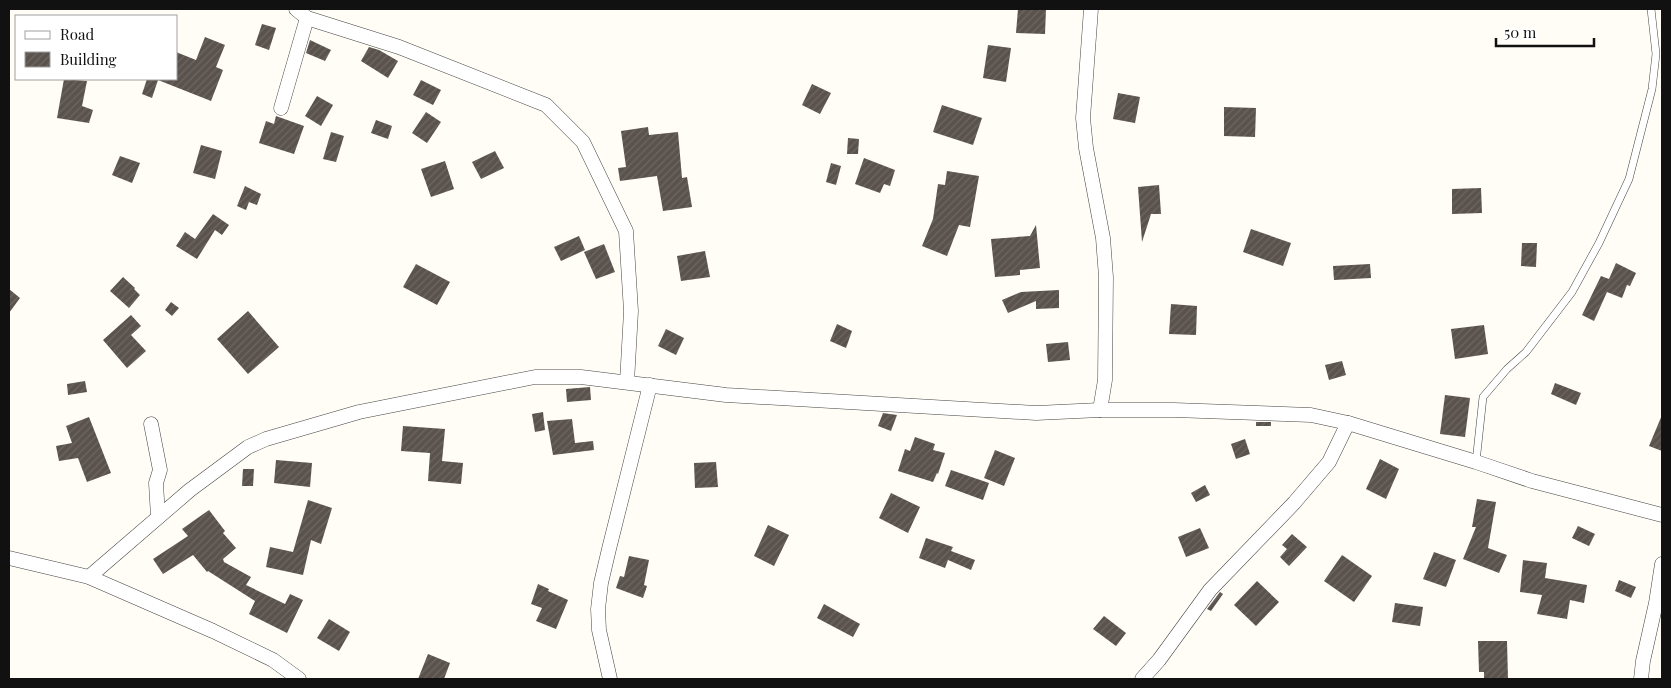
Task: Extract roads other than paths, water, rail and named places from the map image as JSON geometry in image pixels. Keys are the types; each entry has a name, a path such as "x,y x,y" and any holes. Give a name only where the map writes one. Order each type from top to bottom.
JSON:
{"street":[{"path":"1091,9 1083,118 1086,148 1103,238 1106,277 1105,380 1100,410"},
{"path":"281,108 302,13 400,46 546,105 583,142 626,232 631,311 627,382"},
{"path":"89,577 158,517 222,465 248,447 266,439 359,412 536,377 581,377 726,395 1027,413 1100,410 1311,415 1348,423 1532,481 1662,515"},
{"path":"610,679 599,630 598,609 607,557 650,385"},
{"path":"1142,679 1159,660 1210,590 1294,503 1329,462 1348,423"},
{"path":"151,424 160,470 156,483 158,517"},
{"path":"9,558 89,577 213,631 273,660 298,679"},
{"path":"1641,679 1642,661 1656,603 1662,564"}],"lane":[{"path":"1476,462 1483,397 1506,369 1526,352 1572,292 1599,243 1629,179 1652,89 1656,54 1651,9"}]}
